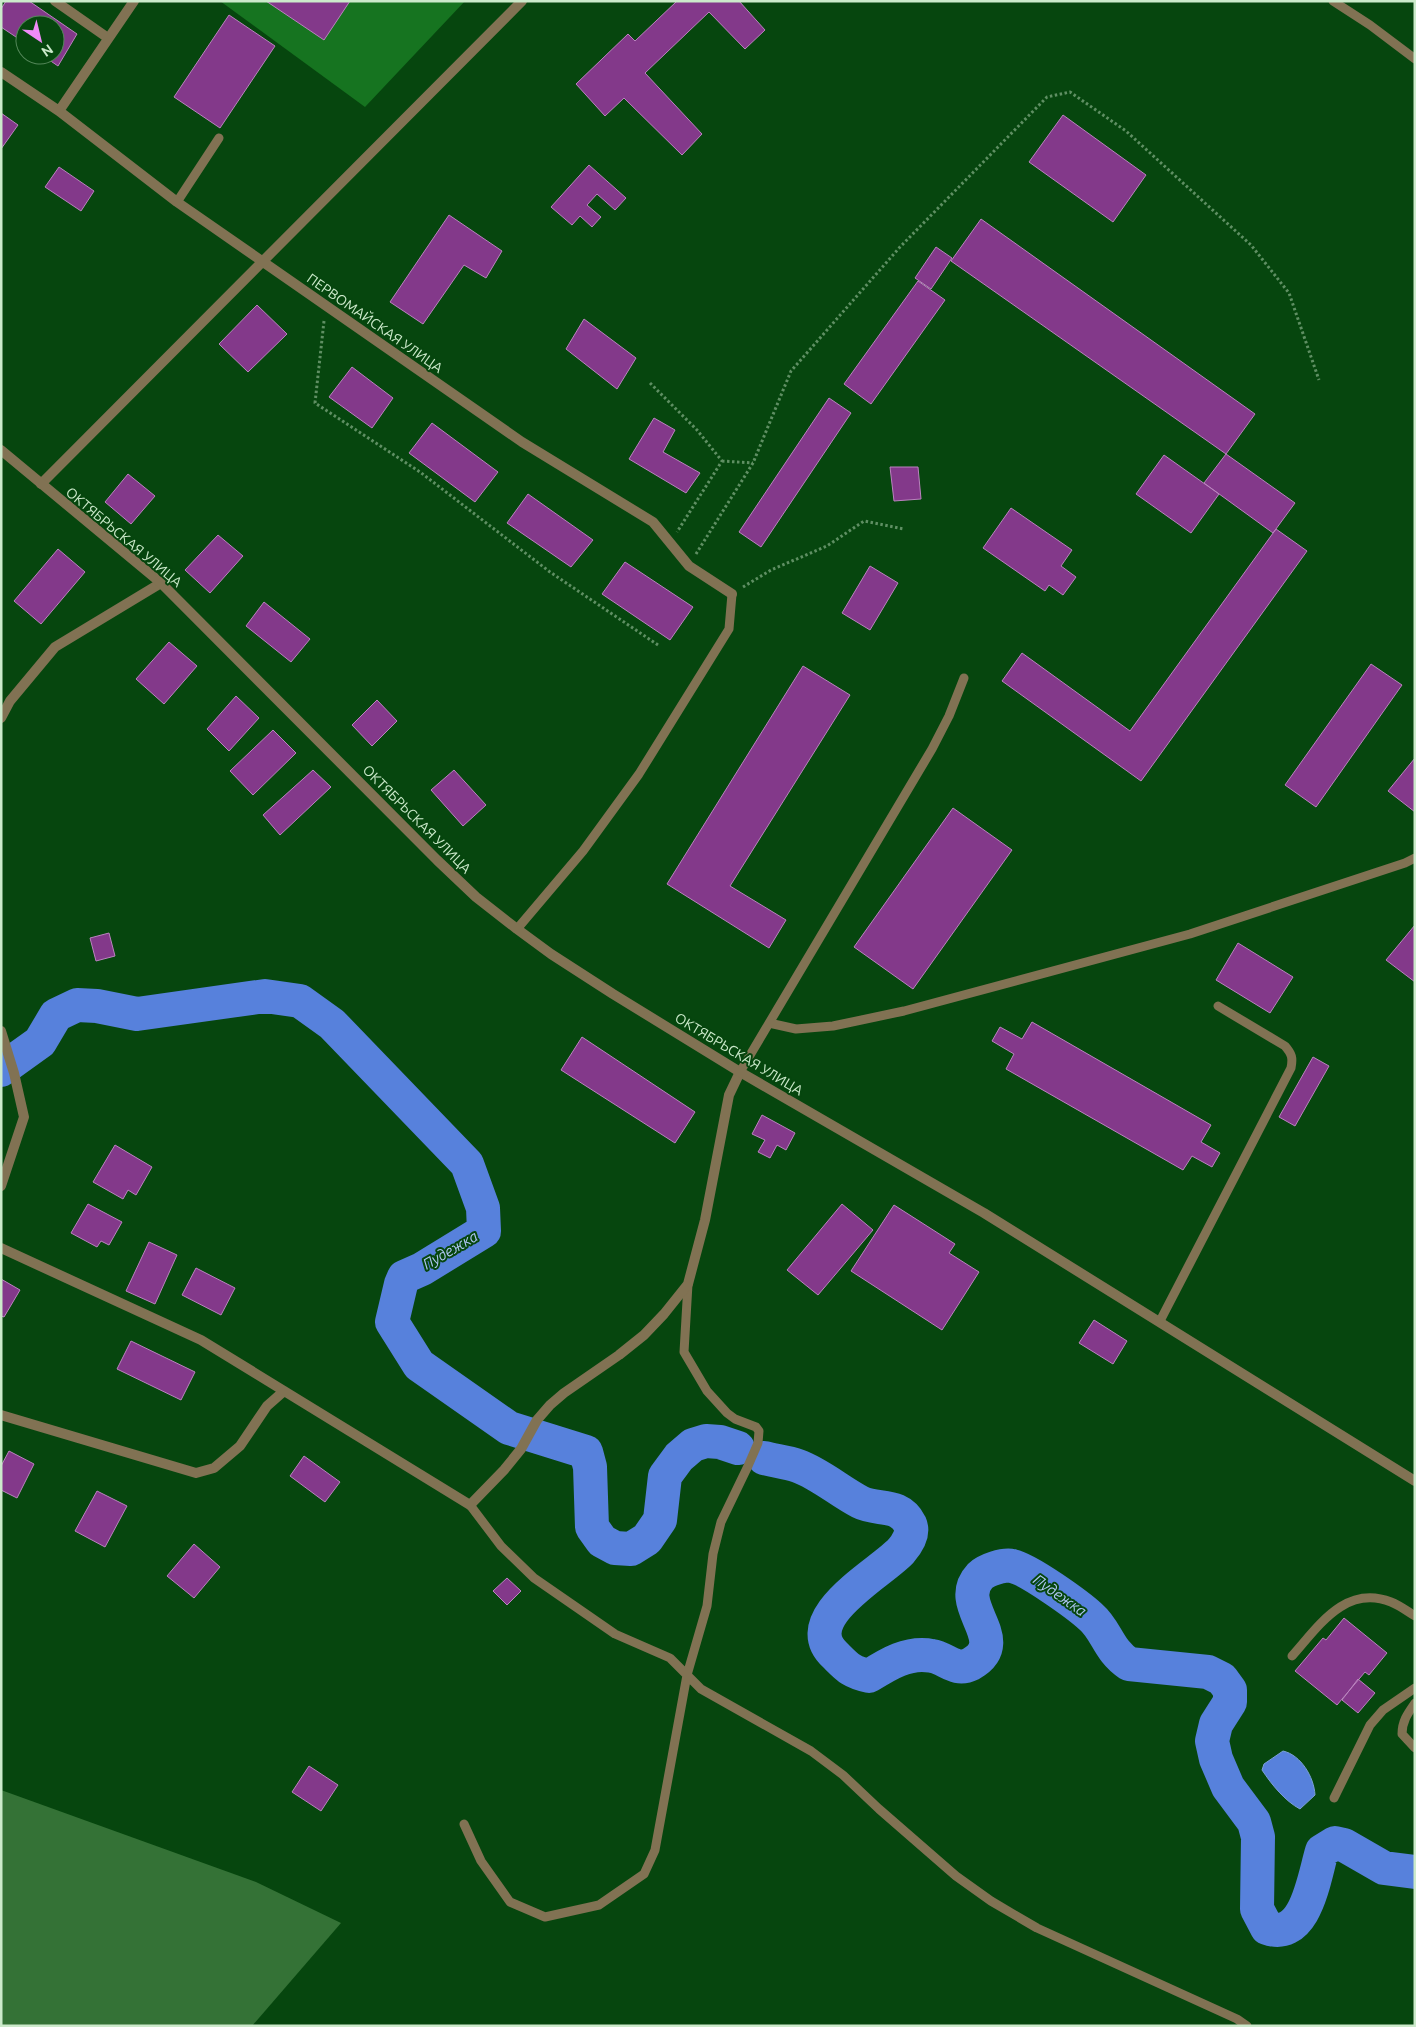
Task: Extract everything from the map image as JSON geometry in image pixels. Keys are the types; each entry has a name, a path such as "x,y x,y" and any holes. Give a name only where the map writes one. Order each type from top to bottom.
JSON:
{"street":[{"path":"55,1 108,38"},
{"path":"59,112 134,1"},
{"path":"41,484 522,1"},
{"name":"ПЕРВОМАЙСКАЯ УЛИЦА","path":"1,72 59,112 177,202 522,442 653,522 689,566 732,594"},
{"name":"ОКТЯБРЬСКАЯ УЛИЦА","path":"1,450 160,583 437,860 476,897 551,954 740,1072 984,1213 1415,1481"},
{"path":"1,718 10,701 55,647 160,583"},
{"path":"1,1032 14,1073 24,1117 1,1186"},
{"path":"1,1248 201,1340 470,1505 504,1470 521,1449 537,1420 564,1393 619,1355 644,1335 688,1284 705,1220 729,1095 740,1072"},
{"path":"1,1415 196,1472 214,1468 240,1446 267,1406 284,1391"}],"lane":[{"path":"1333,1 1370,24 1415,59"},
{"path":"177,202 220,138"},
{"path":"517,929 583,851 640,774 729,629 732,594"},
{"path":"740,1072 932,748 949,716 964,678"},
{"path":"769,1023 796,1029 834,1026 904,1012 1190,934 1405,863 1415,858"},
{"path":"1160,1321 1291,1068 1293,1059 1285,1046 1218,1006"},
{"path":"464,1824 481,1861 510,1902 546,1917 599,1905 644,1874 656,1850 687,1675 707,1606 713,1554 721,1522 748,1466 758,1442 759,1431 756,1427 735,1419 727,1413 706,1391 684,1352 688,1284"},
{"path":"470,1505 502,1546 534,1578 615,1634 670,1658 701,1689 811,1752 843,1775 956,1876 991,1902 1037,1928 1237,2019 1247,2026"},
{"path":"1292,1656 1334,1610 1346,1604 1362,1599 1378,1599 1392,1602 1415,1616"},
{"path":"1334,1798 1370,1725 1382,1710 1415,1688"},
{"path":"1415,1703 1402,1726 1402,1734 1415,1748"}],"path":[{"path":"689,566 753,463 791,371 900,247 1015,127 1047,97 1070,92 1126,131 1251,245 1289,293 1319,380"},
{"path":"326,306 315,403 420,472 550,572 658,645"},
{"path":"650,383 697,430 722,462"},
{"path":"670,543 722,462"},
{"path":"722,462 753,463"},
{"path":"732,594 771,570 826,546 864,520 904,529"}],"green space":[{"path":"220,1 465,1 365,107"},
{"path":"1,1790 256,1882 341,1923 252,2026 1,2026"}],"water":[{"path":"1283,1751 1290,1753 1301,1762 1312,1781 1315,1795 1300,1809 1279,1792 1262,1770 1264,1764"}],"building":[{"path":"6,1 29,1 49,15 15,15 15,36 1,27 1,9"},
{"path":"266,1 350,1 324,40"},
{"path":"677,1 739,1 765,30 745,49 709,12 645,73 702,134 682,155 624,98 605,116 576,84 628,34 635,41"},
{"path":"229,15 275,46 220,128 174,97"},
{"path":"65,26 77,34 65,54"},
{"path":"1,113 18,125 1,149"},
{"path":"1063,115 1146,175 1113,222 1029,162"},
{"path":"589,165 626,198 615,210 597,194 587,205 601,217 592,227 580,216 572,225 551,207"},
{"path":"59,167 94,191 81,211 45,187"},
{"path":"449,215 502,251 486,278 464,265 423,324 390,302"},
{"path":"981,219 1255,414 1226,454 951,261"},
{"path":"936,247 952,258 931,289 915,278"},
{"path":"918,281 945,300 871,404 844,384"},
{"path":"257,305 287,334 248,372 219,344"},
{"path":"584,319 636,358 617,389 566,349"},
{"path":"352,367 393,398 372,428 329,397"},
{"path":"829,398 851,413 761,547 739,532"},
{"path":"654,418 675,430 663,452 700,473 686,493 629,459"},
{"path":"432,423 498,472 475,502 409,453"},
{"path":"1226,454 1295,503 1273,533 1204,483"},
{"path":"1164,455 1219,494 1191,533 1136,494"},
{"path":"890,467 918,467 921,499 894,501"},
{"path":"128,474 155,496 131,524 105,502"},
{"path":"528,494 593,540 571,567 507,523"},
{"path":"1011,508 1072,550 1061,566 1076,577 1063,595 1049,585 1045,591 983,548"},
{"path":"1276,529 1307,551 1141,781 1002,681 1022,653 1130,731"},
{"path":"218,535 243,556 210,593 185,570"},
{"path":"58,549 85,572 41,624 14,601"},
{"path":"625,562 693,607 670,640 602,594"},
{"path":"870,566 898,583 870,630 842,613"},
{"path":"264,602 310,639 291,662 246,626"},
{"path":"169,642 197,666 164,704 136,679"},
{"path":"1371,664 1402,685 1316,807 1285,785"},
{"path":"803,666 850,695 730,886 786,920 769,948 667,884"},
{"path":"236,696 259,718 229,751 207,729"},
{"path":"377,700 397,721 372,746 352,725"},
{"path":"273,730 296,753 253,795 230,771"},
{"path":"1415,758 1415,812 1388,791"},
{"path":"313,770 331,787 280,835 263,815"},
{"path":"454,770 486,805 463,826 431,790"},
{"path":"953,808 1012,850 913,989 854,947"},
{"path":"1415,925 1415,982 1386,960"},
{"path":"109,933 115,956 96,961 90,938"},
{"path":"1238,943 1293,977 1270,1013 1216,980"},
{"path":"1032,1022 1211,1125 1201,1142 1220,1153 1212,1167 1192,1156 1183,1170 1006,1069 1014,1054 992,1041 1000,1027 1022,1039"},
{"path":"582,1037 695,1112 675,1143 561,1070"},
{"path":"1313,1057 1329,1066 1295,1126 1279,1117"},
{"path":"762,1115 795,1133 786,1150 777,1145 770,1158 758,1152 765,1140 752,1134"},
{"path":"115,1145 152,1167 136,1195 128,1190 123,1199 93,1182"},
{"path":"88,1204 122,1222 109,1245 101,1241 97,1247 71,1233"},
{"path":"842,1204 873,1230 818,1295 787,1270"},
{"path":"894,1205 955,1244 949,1253 979,1272 942,1330 851,1271"},
{"path":"149,1242 177,1255 155,1304 126,1291"},
{"path":"196,1268 235,1288 221,1315 182,1295"},
{"path":"1,1279 20,1290 4,1317 1,1316"},
{"path":"1094,1320 1127,1341 1113,1364 1079,1343"},
{"path":"131,1341 195,1372 181,1400 117,1369"},
{"path":"9,1451 34,1464 17,1498 1,1490 1,1466"},
{"path":"304,1456 340,1482 325,1502 290,1476"},
{"path":"97,1491 127,1506 105,1547 75,1531"},
{"path":"194,1544 220,1567 194,1598 167,1576"},
{"path":"507,1578 521,1591 507,1605 493,1591"},
{"path":"1344,1618 1387,1653 1369,1675 1365,1672 1337,1705 1295,1671 1323,1638 1326,1640"},
{"path":"1358,1679 1375,1693 1358,1713 1342,1700"},
{"path":"309,1766 338,1785 321,1811 292,1792"}],"waterway":[{"name":"Пудежка","path":"1,1070 40,1042 56,1015 77,1005 97,1006 137,1014 265,996 300,1001 332,1024 467,1164 483,1208 484,1231 422,1269 404,1277 401,1284 392,1322 419,1365 509,1428 586,1452 590,1467 592,1527 602,1541 615,1548 631,1549 647,1539 660,1520 665,1476 679,1457 693,1445 706,1441 720,1442 738,1448"},
{"name":"Пудежка","path":"764,1458 790,1463 806,1469 860,1502 900,1513 910,1524 908,1542 901,1551 846,1597 833,1612 826,1626 826,1641 835,1655 850,1669 869,1676 899,1660 915,1655 937,1657 955,1666 971,1664 982,1655 986,1644 985,1634 973,1599 973,1587 983,1574 1000,1567 1012,1566 1053,1588 1091,1617 1101,1628 1116,1653 1129,1664 1208,1672 1222,1679 1230,1690 1230,1702 1216,1724 1212,1741 1216,1759 1228,1787 1254,1822 1258,1837 1257,1909 1267,1928 1280,1930 1291,1926 1299,1917 1311,1890 1322,1851 1335,1843 1344,1845 1384,1868 1415,1872"}]}
